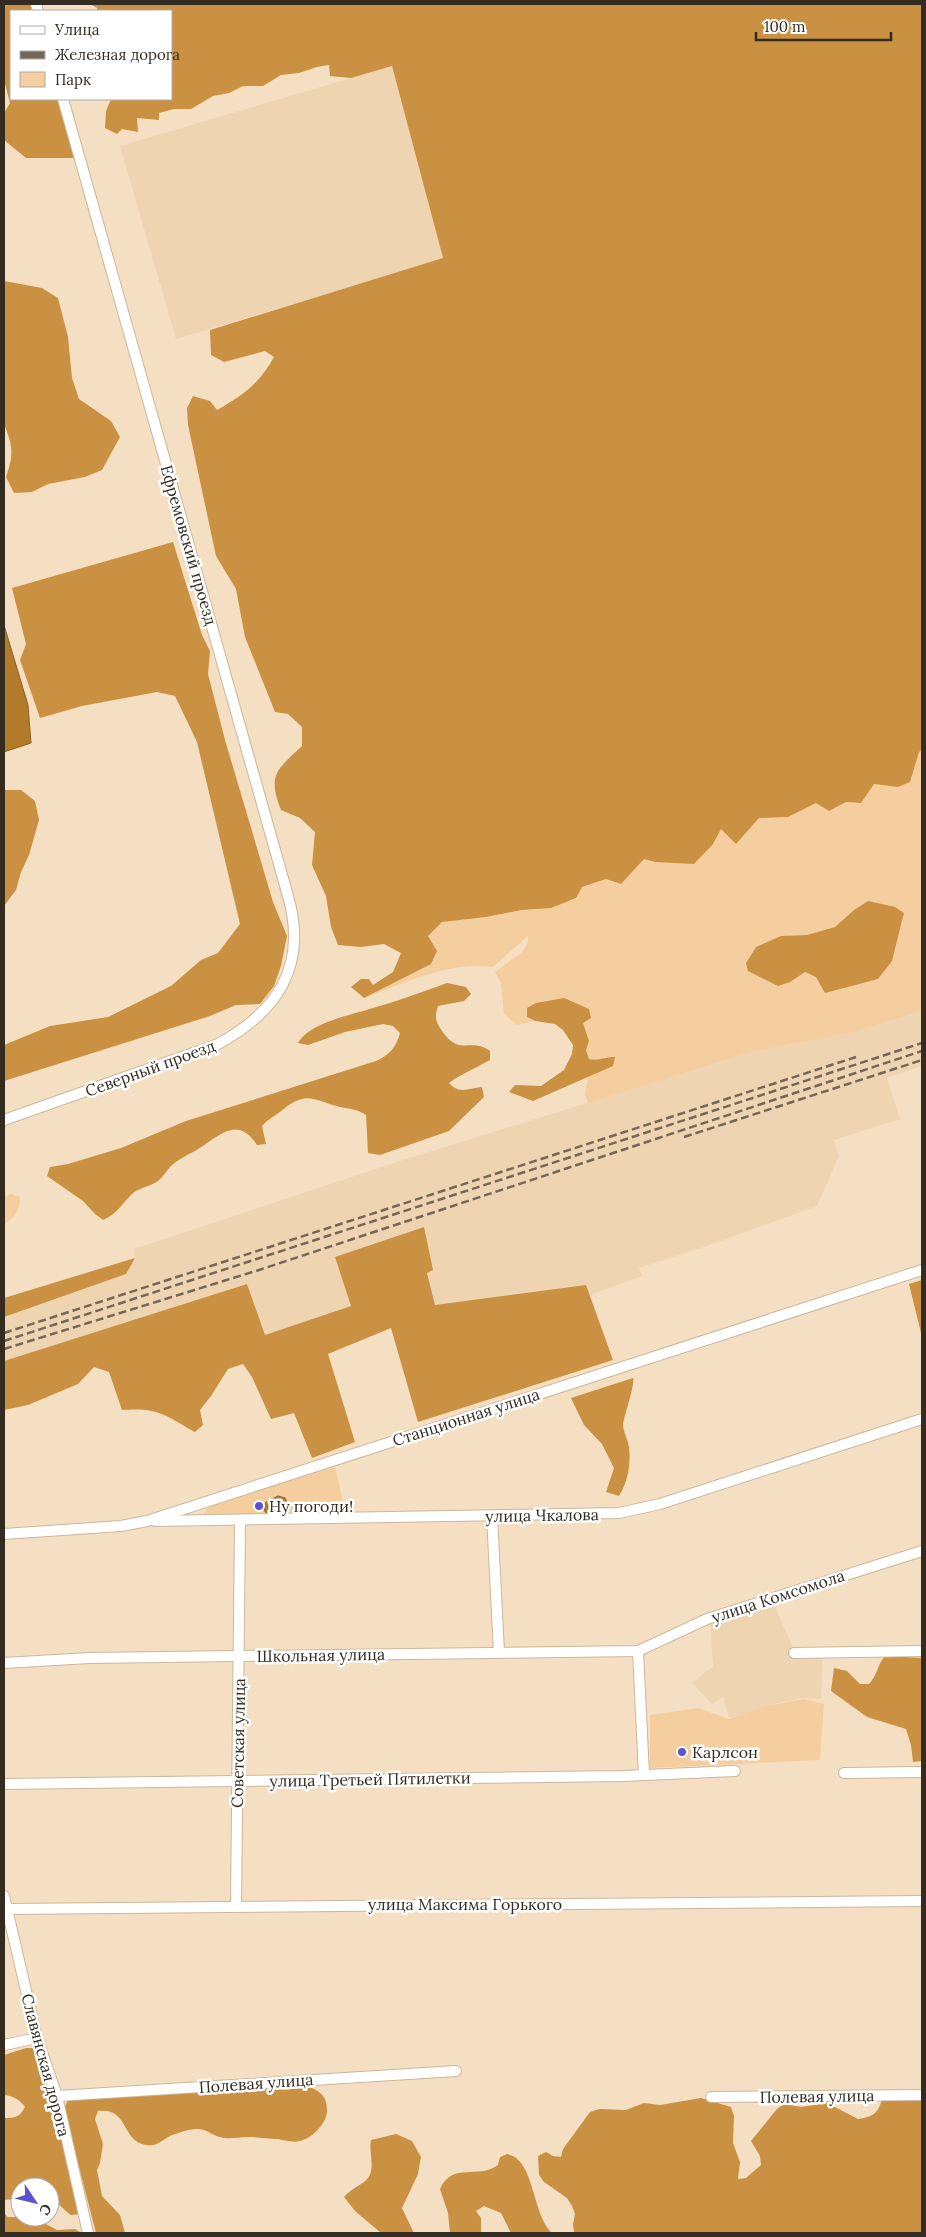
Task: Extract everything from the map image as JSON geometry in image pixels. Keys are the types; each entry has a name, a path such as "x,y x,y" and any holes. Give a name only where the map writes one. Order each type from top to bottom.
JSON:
{"street":[{"name":"Ефремовский проезд","path":"63,100 292,908 296,938 294,953 280,991"},
{"name":"Северный проезд","path":"4,1120 216,1044 237,1034 257,1019 280,991"},
{"name":"Станционная улица","path":"4,1534 114,1527 147,1521 922,1270"},
{"name":"улица Чкалова","path":"147,1521 598,1515 638,1510 922,1419"},
{"path":"195,1504 193,1515 196,1521"},
{"path":"492,1516 499,1652"},
{"name":"Советская улица","path":"236,1906 240,1520"},
{"name":"улица Комсомола","path":"638,1651 707,1619 922,1551"},
{"path":"638,1651 644,1775"},
{"name":"Школьная улица","path":"4,1663 89,1658 638,1651"},
{"path":"794,1653 922,1652"},
{"name":"улица Третьей Пятилетки","path":"4,1784 644,1775 735,1771"},
{"path":"844,1773 922,1772"},
{"name":"Славянская дорога","path":"4,1896 37,2038 57,2096 88,2233"},
{"name":"улица Максима Горького","path":"8,1909 922,1901"},
{"path":"4,2045 37,2038"},
{"name":"Полевая улица","path":"57,2096 456,2071"},
{"name":"Полевая улица","path":"711,2097 922,2095"}],"shaded area":[{"path":"4,4 31,4 33,10 10,10 10,100 59,100 76,158 26,158 4,140 4,113 10,103 4,80"},
{"path":"90,4 922,4 922,750 919,752 910,782 898,787 874,784 861,803 846,802 829,811 816,803 788,817 759,818 736,844 721,829 713,844 694,864 655,862 644,859 621,884 606,879 582,887 576,898 551,908 522,910 486,917 442,922 428,936 437,951 431,964 364,998 351,987 361,979 369,979 373,985 393,972 401,953 384,944 361,947 338,945 331,927 326,896 312,865 315,832 300,818 281,810 275,788 275,780 281,767 302,746 302,727 288,714 275,712 245,637 236,589 216,556 188,425 187,408 193,396 210,401 217,410 250,388 262,375 274,357 265,351 224,362 211,355 210,330 443,258 392,66 351,78 330,76 329,65 299,73 281,75 263,86 243,86 229,93 213,96 191,109 174,109 159,113 159,120 137,118 138,132 122,129 117,134 105,128 106,111 111,100 172,100 172,10 97,10 97,8"},
{"path":"392,66 443,259 176,339 120,146"},
{"path":"4,281 42,288 58,298 68,337 72,378 79,399 111,421 120,437 102,470 85,477 48,484 32,492 14,493 6,477 11,450 4,424"},
{"path":"173,542 202,635 210,651 208,674 225,740 273,902 287,936 281,966 274,986 260,1004 236,1005 210,1016 4,1081 4,1045 50,1026 108,1017 171,986 201,960 218,953 240,924 197,742 175,696 157,692 82,706 40,718 20,660 26,644 12,588"},
{"path":"4,625 28,705 31,743 4,752"},
{"path":"4,790 21,790 35,801 39,820 16,890 4,906"},
{"path":"868,901 895,907 904,913 892,961 878,979 825,993 816,977 805,972 790,982 778,986 748,971 746,963 756,947 781,936 807,935 835,927 854,910"},
{"path":"447,983 466,987 471,994 464,1001 438,1006 436,1017 440,1028 453,1043 465,1046 476,1045 490,1051 490,1060 449,1083 461,1090 482,1087 484,1097 449,1131 380,1155 368,1153 366,1115 356,1110 315,1099 303,1099 289,1105 262,1126 266,1144 257,1145 249,1135 241,1130 226,1132 176,1162 152,1185 134,1192 115,1212 103,1220 83,1201 47,1176 50,1167 68,1164 121,1148 186,1121 376,1061 385,1056 396,1043 400,1033 393,1026 383,1024 345,1032 308,1045 298,1043 312,1030 332,1020"},
{"path":"564,998 589,1009 591,1018 583,1023 589,1041 586,1050 589,1059 615,1057 613,1066 533,1101 509,1092 515,1085 541,1086 564,1070 572,1054 573,1045 563,1030 555,1024 535,1021 527,1017 527,1008 536,1003"},
{"path":"922,1011 922,1066 887,1078 900,1119 834,1140 839,1156 817,1206 704,1247 639,1268 642,1276 590,1295 586,1285 435,1305 427,1272 433,1271 335,1257 351,1306 265,1335 247,1284 4,1361 4,1317 126,1274 135,1258 134,1249 406,1159 755,1051 852,1032"},
{"path":"424,1227 433,1270 427,1273 435,1305 586,1285 613,1360 418,1422 391,1328 328,1354 355,1442 312,1458 294,1413 271,1419 252,1377 243,1364 228,1369 200,1410 203,1425 195,1432 153,1411 122,1410 109,1372 94,1367 78,1384 28,1405 4,1410 4,1361 247,1284 265,1335 351,1306 335,1257"},
{"path":"135,1258 126,1274 4,1317 4,1298"},
{"path":"922,1280 922,1337 909,1284"},
{"path":"633,1378 623,1424 628,1441 630,1460 627,1479 619,1496 606,1492 614,1468 602,1444 584,1425 571,1398"},
{"path":"278,1496 285,1498 288,1506 287,1514 267,1514 264,1510 266,1502"},
{"path":"772,1601 794,1649 823,1653 821,1699 804,1698 778,1703 729,1718 723,1697 712,1704 692,1683 713,1666 710,1621"},
{"path":"885,1656 922,1658 922,1761 913,1762 911,1745 906,1729 867,1717 831,1691 834,1668 847,1671 860,1684 869,1684"},
{"path":"26,2048 35,2048 41,2054 79,2214 71,2215 60,2206 60,2177 10,2177 10,2199 4,2200 4,2118 17,2116 25,2107 16,2098 4,2095 4,2055"},
{"path":"300,2083 322,2094 325,2098 327,2114 315,2133 298,2142 251,2137 223,2138 196,2129 186,2130 170,2136 156,2144 146,2145 132,2137 115,2114 108,2111 98,2111 95,2119 103,2144 97,2170 102,2196 120,2215 125,2233 96,2233 64,2109 68,2100"},
{"path":"922,2097 922,2233 574,2233 575,2214 572,2206 567,2198 544,2182 539,2175 538,2156 546,2152 553,2156 561,2157 563,2149 590,2112 599,2109 626,2110 644,2103 660,2105 701,2098 731,2107 734,2116 733,2143 740,2162 738,2179 746,2178 761,2165 760,2156 751,2141 777,2109 784,2104 801,2107 827,2103 858,2119 875,2113 882,2098"},
{"path":"396,2134 412,2141 421,2157 418,2174 402,2208 414,2233 381,2233 355,2211 344,2197 364,2182 371,2173 371,2140"},
{"path":"507,2154 516,2158 523,2166 545,2224 552,2233 511,2233 501,2213 484,2206 476,2211 481,2218 481,2233 450,2233 448,2213 440,2189 445,2181 459,2173 490,2169 498,2165 500,2157"},
{"path":"4,2213 10,2217 10,2227 51,2227 57,2230 75,2229 82,2233 4,2233"}],"green space":[{"path":"922,750 922,1011 853,1032 755,1051 588,1103 585,1094 588,1076 613,1066 606,1057 597,1061 589,1059 586,1050 589,1041 583,1023 527,1017 535,1021 517,1025 504,1014 501,983 495,972 522,952 528,942 528,936 493,967 460,967 444,970 364,998 431,964 428,936 442,922 486,917 522,910 551,908 582,887 606,879 621,884 644,859 655,862 713,844 721,829 736,844 759,818 788,817 816,803 829,811 846,802 861,803 874,784 898,787 919,751","holes":["854,910 904,913 898,937 878,979 860,983 816,977 804,972 746,963 756,947 781,936 807,935 835,927"]},
{"path":"11,1194 20,1197 19,1206 14,1216 4,1224 4,1197"},
{"path":"335,1467 346,1515 205,1516 204,1513 209,1506"},
{"path":"804,1699 824,1704 820,1760 650,1768 650,1715 698,1708 729,1719 761,1707"}],"railway":[{"path":"4,1341 922,1043"},
{"path":"4,1349 259,1270 922,1051"},
{"path":"4,1333 856,1057"},
{"path":"684,1137 922,1060"}],"place":[{"name":"Ну погоди!","path":"259,1506"},
{"name":"Карлсон","path":"682,1752"}]}
